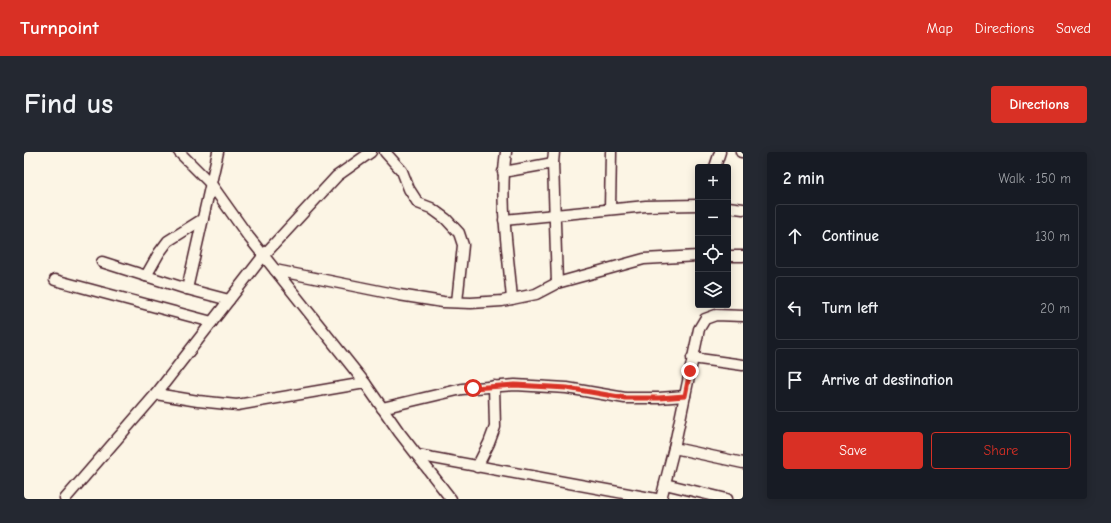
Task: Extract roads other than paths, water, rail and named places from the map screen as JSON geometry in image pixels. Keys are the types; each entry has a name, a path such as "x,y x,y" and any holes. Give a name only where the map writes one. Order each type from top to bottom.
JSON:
{"street":[{"path":"179,152 212,184 248,236 364,384 451,499"},
{"path":"187,289 212,184 218,152"},
{"path":"65,499 156,394 264,255 337,176 371,152"},
{"path":"385,152 402,171 409,189 418,203 431,208 446,219 459,234 463,245 457,302"},
{"path":"506,152 503,172 504,220 512,299"},
{"path":"554,152 553,163 557,284"},
{"path":"610,209 611,152"},
{"path":"716,164 720,152"},
{"path":"503,172 553,163"},
{"path":"504,220 646,206 695,205"},
{"path":"731,207 743,209"},
{"path":"146,276 159,253 168,241 203,219"},
{"path":"275,270 399,295 443,302 502,301 536,294 557,284 644,259 695,256"},
{"path":"731,256 743,256"},
{"path":"102,262 187,289 229,300"},
{"path":"56,280 212,322"},
{"path":"661,499 674,448 699,329 705,319 716,315 743,316"},
{"path":"692,358 743,365"},
{"path":"156,394 198,401 237,405 364,384"},
{"path":"382,408 462,389 515,385 567,388 625,398 685,396"},
{"path":"477,467 495,427 494,386"},
{"path":"674,448 743,463"},
{"path":"417,455 656,499"},
{"path":"665,484 727,499"}]}
